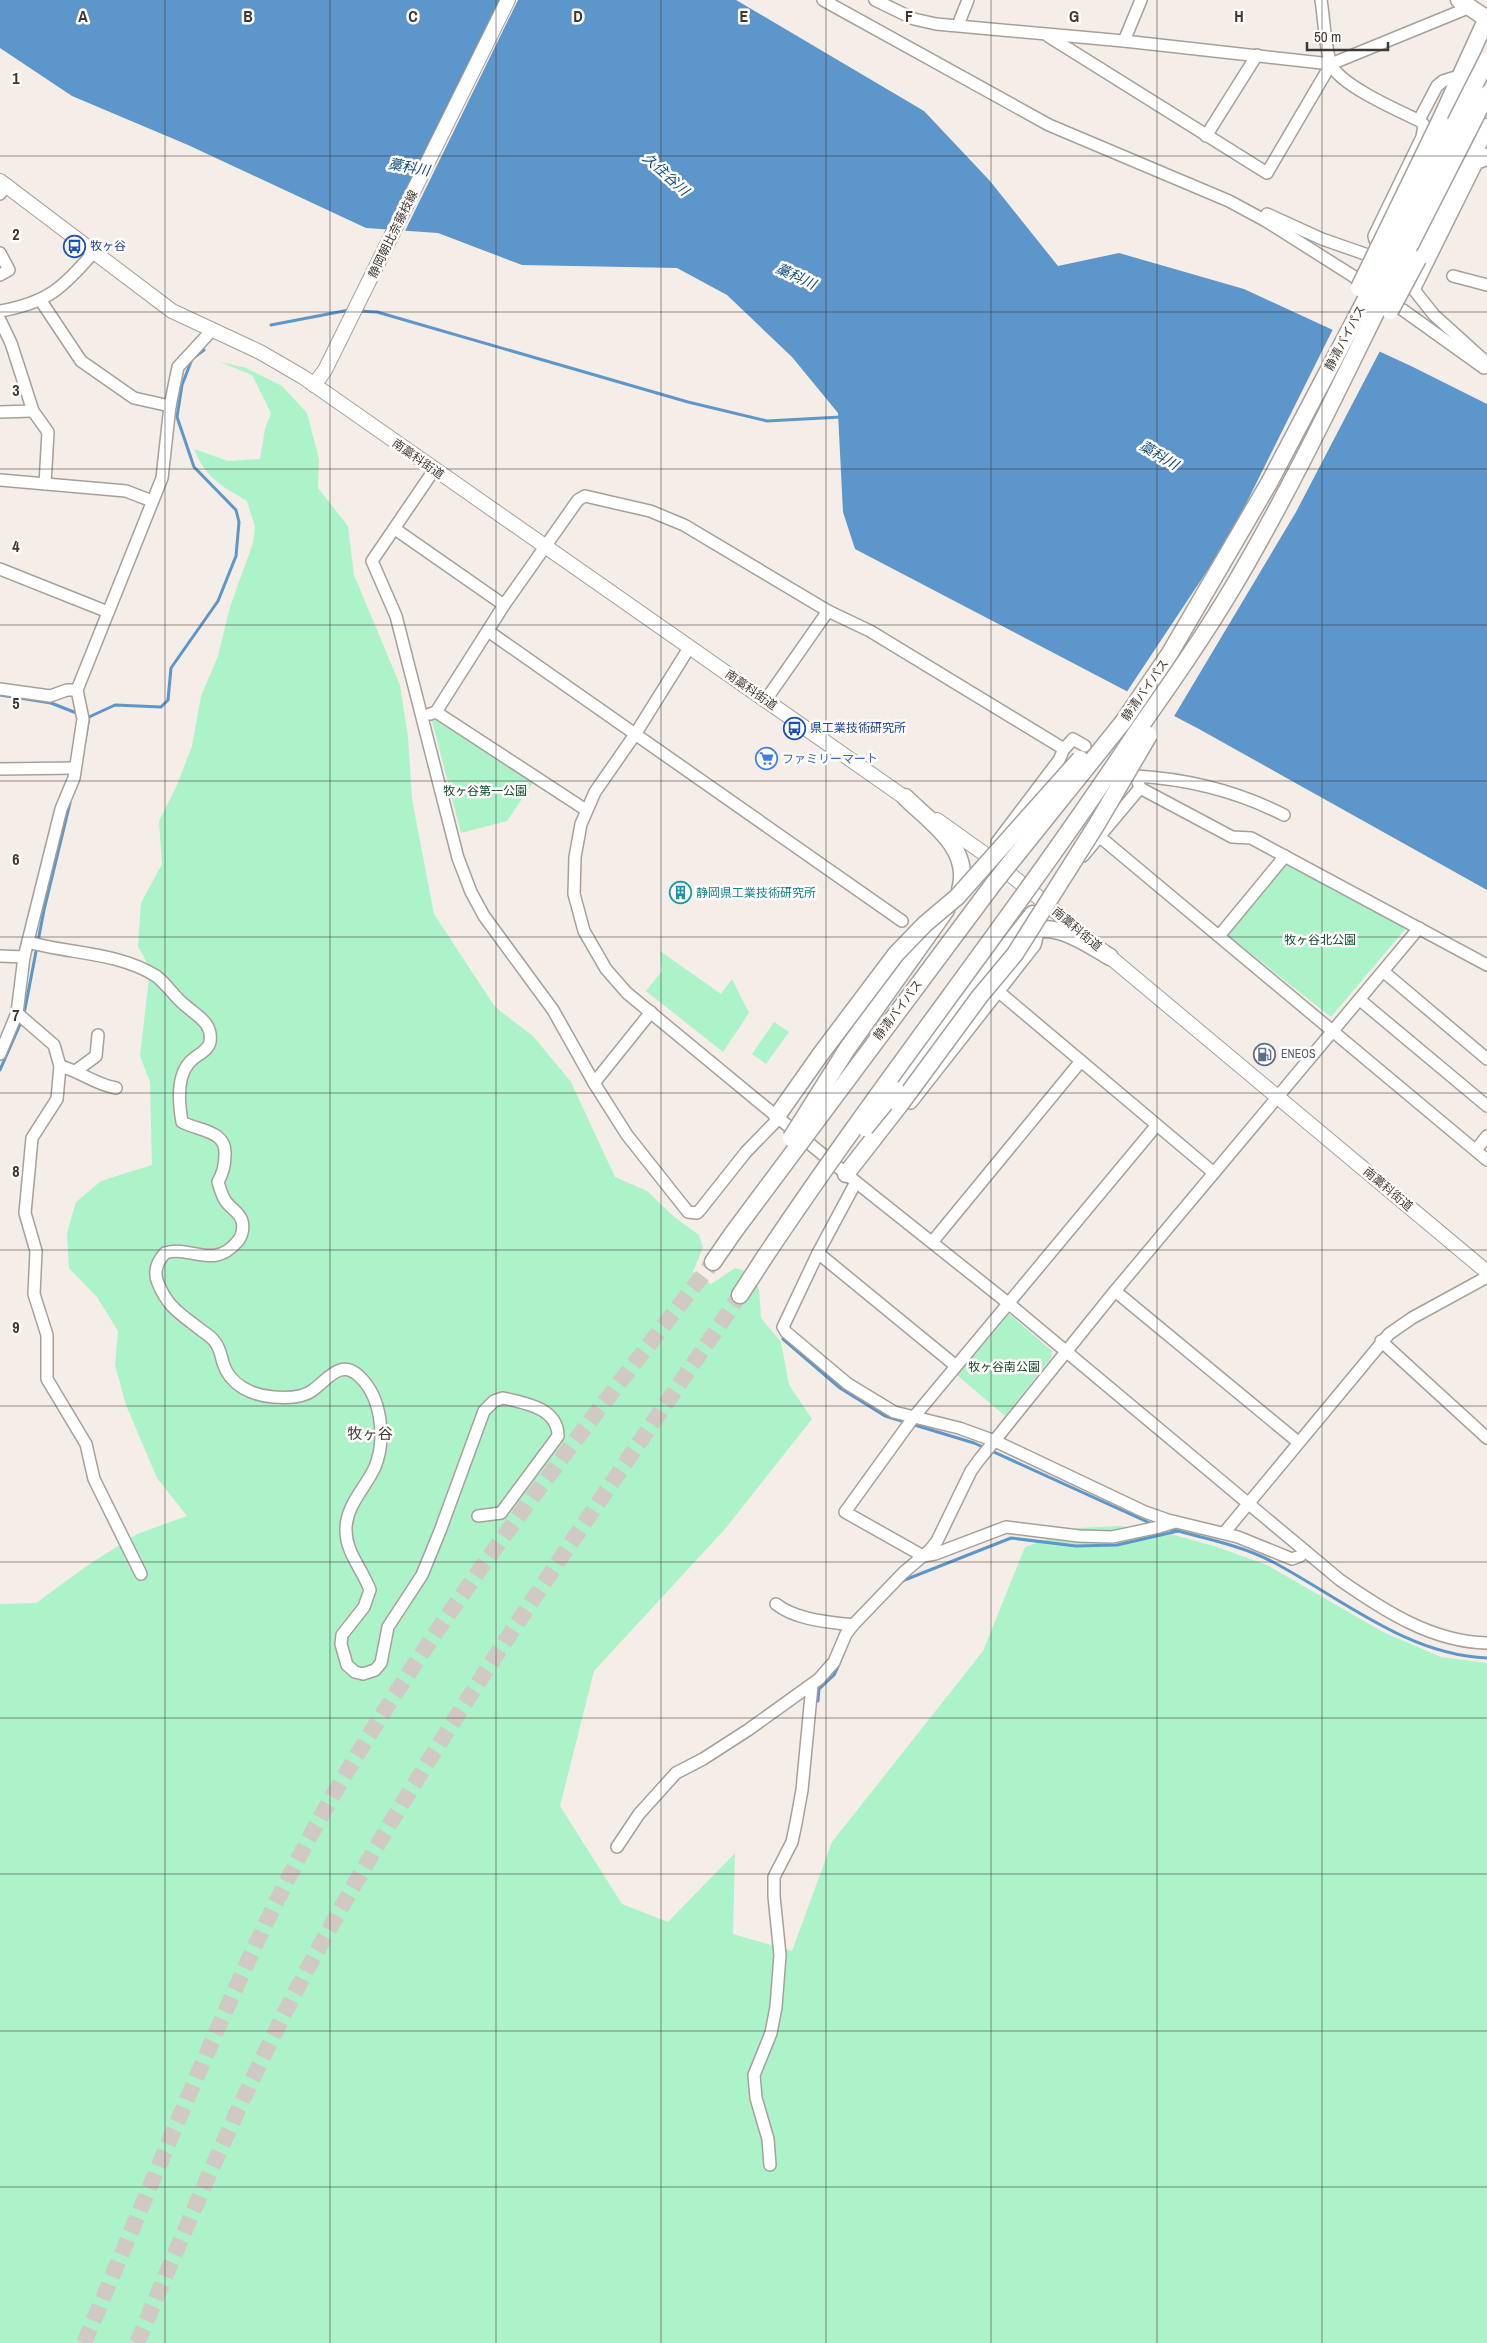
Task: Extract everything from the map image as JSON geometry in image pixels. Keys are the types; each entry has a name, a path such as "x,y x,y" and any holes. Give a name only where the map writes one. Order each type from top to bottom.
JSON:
{"highway":[{"path":"1301,420 1366,270 1440,121 1459,76 1487,19 1464,4"},
{"name":"静清バイパス","path":"713,1262 994,883 1123,722 1165,661 1269,483 1368,295 1487,60"},
{"name":"静清バイパス","path":"740,1295 871,1102 1084,811 1201,639 1233,586 1317,433 1487,94"},
{"path":"1317,433 1390,311 1484,132"},
{"path":"778,1117 820,1055 896,954 925,924 957,897 1081,758 1187,624"},
{"path":"764,1258 798,1216 839,1159 898,1098 1015,954 1102,816 1201,639"},
{"path":"905,797 957,850 964,872 960,890"},
{"path":"733,1234 847,1049 986,855"},
{"path":"851,1178 880,1132 898,1098 960,1006 1044,901"},
{"path":"1014,939 1039,929 1062,931 1110,957"}],"main road":[{"name":"静岡朝比奈藤枝線","path":"314,385 325,370 378,266 508,0"},
{"name":"南藁科街道","path":"2,187 172,311 285,365 986,855 1044,901 1487,1272"}],"street":[{"path":"823,0 1049,125 1322,239 1368,255"},
{"path":"875,0 914,19 936,24 1124,41 1331,64 1464,4"},
{"path":"958,25 968,0"},
{"path":"1124,41 1141,0"},
{"path":"1321,0 1331,64 1337,74 1390,108 1419,120 1424,125 1422,137 1374,236 1375,240 1426,269"},
{"path":"1046,35 1266,173 1331,64"},
{"path":"1206,136 1257,55"},
{"path":"1419,120 1437,86 1443,81 1459,76"},
{"path":"1486,159 1477,163 1426,269 1413,288 1434,315 1487,363"},
{"path":"1229,201 1266,221 1364,283"},
{"path":"0,253 10,270 0,275"},
{"path":"0,311 41,301 67,282 93,253"},
{"path":"1453,276 1487,285"},
{"path":"41,301 81,361 134,398 170,406"},
{"path":"1403,310 1487,370"},
{"path":"0,320 11,343 33,411 48,432 44,484"},
{"path":"0,1054 17,1013 24,957 30,942 61,809 74,778 83,719 77,690 162,478 170,406 178,367 213,330"},
{"path":"0,412 33,411"},
{"path":"434,470 372,561 396,616 458,858 471,892 484,916 553,1010 594,1083 627,1135 657,1176 688,1212 692,1214 700,1210 746,1152 778,1117"},
{"path":"0,480 126,491 152,501"},
{"path":"422,717 436,712 504,605 582,496 600,498 650,510 684,525 775,581 828,611 870,631 1064,749"},
{"path":"395,529 504,605"},
{"path":"0,569 108,612"},
{"path":"765,701 828,611"},
{"path":"488,630 902,921"},
{"path":"689,648 636,733 595,792 586,810 577,842 573,876 578,914 590,944 606,969 627,992 651,1012 851,1178 1008,1303 1340,1580 1376,1604 1433,1632 1473,1642 1487,1643"},
{"path":"0,688 50,696 67,690 77,690"},
{"path":"436,712 586,810"},
{"path":"986,855 1073,739 1085,746"},
{"path":"0,769 75,768"},
{"path":"1284,815 1231,794 1182,780 1136,776 1140,788 1232,837 1251,838 1487,965"},
{"path":"1044,901 1140,788"},
{"path":"1100,837 1334,1031 1424,1110 1487,1160"},
{"path":"1219,936 1285,856"},
{"path":"617,1847 639,1814 676,1773 703,1759 748,1730 812,1685 834,1662 846,1634 903,1573 934,1546 948,1524 971,1471 1065,1352 1420,928"},
{"path":"880,1132 889,1129 896,1122 1036,945 1039,929"},
{"path":"30,942 131,963 158,977 186,1007 201,1016 207,1025 210,1041 208,1047 188,1064 184,1072 178,1104 182,1122 212,1133 224,1143 226,1150 223,1172 218,1182 223,1196 242,1221 243,1232 239,1241 223,1253 198,1256 181,1250 165,1252 156,1267 156,1277 167,1303 215,1341 227,1373 234,1383 244,1388 273,1397 300,1396 313,1390 321,1381 339,1369 352,1371 368,1386 377,1408 381,1432 379,1452 374,1468 351,1507 346,1526 350,1553 365,1576 370,1590 364,1607 342,1634 342,1654 347,1665 355,1672 370,1673 381,1663 388,1627 422,1575 484,1411 488,1405 503,1398 542,1409 554,1419 558,1427 558,1436 501,1513 478,1516"},
{"path":"0,956 24,957"},
{"path":"1384,972 1487,1059"},
{"path":"999,992 1214,1173"},
{"path":"1360,1000 1487,1106"},
{"path":"594,1083 651,1012"},
{"path":"17,1013 54,1044 60,1066 57,1099 32,1138 25,1213 36,1251 34,1294 47,1334 46,1379 86,1444 94,1479 141,1574"},
{"path":"77,1070 96,1056 98,1035"},
{"path":"933,1242 1081,1061"},
{"path":"60,1066 77,1070 98,1085 116,1088"},
{"path":"1156,1126 914,1418 845,1512 923,1556 934,1554 1006,1527 1079,1536 1112,1537 1175,1522"},
{"path":"1476,1150 1487,1136"},
{"path":"851,1178 818,1253 784,1323 786,1332 848,1384 894,1412 959,1428 994,1441 1145,1512 1175,1522 1224,1533 1292,1559 1300,1556 1305,1551"},
{"path":"818,1253 956,1366"},
{"path":"1224,1533 1381,1341 1412,1318 1487,1276"},
{"path":"1115,1291 1298,1442"},
{"path":"1381,1341 1487,1438"},
{"path":"776,1604 783,1610 814,1619 854,1625"},
{"path":"770,2165 768,2139 756,2098 754,2075 771,2033 776,2007 780,1955 774,1878 792,1842 796,1823 802,1790 812,1685"}],"green space":[{"path":"220,362 246,368 282,386 307,413 319,459 318,488 348,526 354,575 400,685 408,737 412,799 434,914 495,1007 533,1036 571,1082 615,1177 647,1191 673,1216 699,1235 703,1247 693,1272 711,1284 735,1268 752,1273 759,1290 761,1318 781,1342 789,1385 812,1419 725,1529 594,1671 560,1806 622,1904 668,1922 735,1853 733,1934 792,1951 832,1842 983,1651 1025,1547 1078,1528 1120,1526 1160,1531 1214,1546 1267,1565 1383,1632 1441,1657 1487,1663 1487,2343 0,2343 0,1604 36,1603 88,1565 137,1534 187,1516 157,1478 126,1405 115,1365 118,1331 97,1297 69,1268 67,1233 76,1202 101,1181 152,1165 150,1082 140,1056 150,969 138,946 141,903 162,864 159,821 177,785 192,746 201,696 218,656 230,607 253,543 255,527 247,501 215,480 204,467 194,449 228,461 260,459 265,429 271,413 252,375"},
{"name":"牧ヶ谷第一公園","path":"437,717 534,781 507,821 461,833 432,721"},
{"name":"牧ヶ谷北公園","path":"1287,862 1407,927 1331,1017 1226,934"},
{"path":"660,951 721,994 732,979 749,1013 723,1052 646,991 662,971"},
{"path":"774,1022 789,1032 766,1064 752,1054"},
{"name":"牧ヶ谷南公園","path":"1008,1313 1052,1351 1051,1358 1005,1416 957,1375"}],"water":[{"path":"0,0 736,0 924,111 990,181 1058,266 1119,253 1244,289 1411,366 1487,404 1487,890 1199,729 855,549 843,512 838,413 792,357 727,295 677,268 522,265 438,233 366,228 188,145 72,96 0,48"}],"pier":[{"path":"502,0 518,0 404,233 388,232"},
{"path":"1334,327 1381,349 1296,512 1173,718 1126,693 1229,538"}],"waterway":[{"path":"271,325 349,310"},
{"path":"358,311 377,312 688,402 767,421 841,417"},
{"path":"85,716 89,717 115,705 161,707 168,700 171,668 218,601 236,556 239,522 236,510 194,467 177,417 182,385 192,359 204,350"},
{"path":"0,695 51,703 79,714"},
{"path":"78,781 89,717"},
{"path":"24,1014 44,910 70,803"},
{"path":"0,1070 22,1020"},
{"path":"783,1339 840,1388 885,1416 974,1443 1152,1524"},
{"path":"1167,1528 1235,1546 1261,1556 1375,1622 1429,1647 1487,1658"},
{"path":"902,1581 1011,1538 1076,1546 1117,1545 1178,1531"},
{"path":"818,1701 819,1689 834,1675 840,1662"}],"tunnel":[{"path":"84,2343 238,1982 283,1889 332,1797 374,1727 466,1590 563,1457 713,1262"},
{"path":"137,2343 262,2059 309,1966 358,1879 461,1709 571,1542 740,1295"}],"place":[{"name":"牧ヶ谷","path":"74,246"},
{"name":"県工業技術研究所","path":"794,728"},
{"name":"ファミリーマート","path":"766,759"},
{"name":"静岡県工業技術研究所","path":"680,893"},
{"name":"ENEOS","path":"1265,1054"}],"district":[{"name":"牧ヶ谷","path":"370,1434"}],"water label":[{"name":"藁科川","path":"409,167"},
{"name":"久住谷川","path":"666,174"},
{"name":"藁科川","path":"796,276"},
{"name":"藁科川","path":"1159,455"}]}
